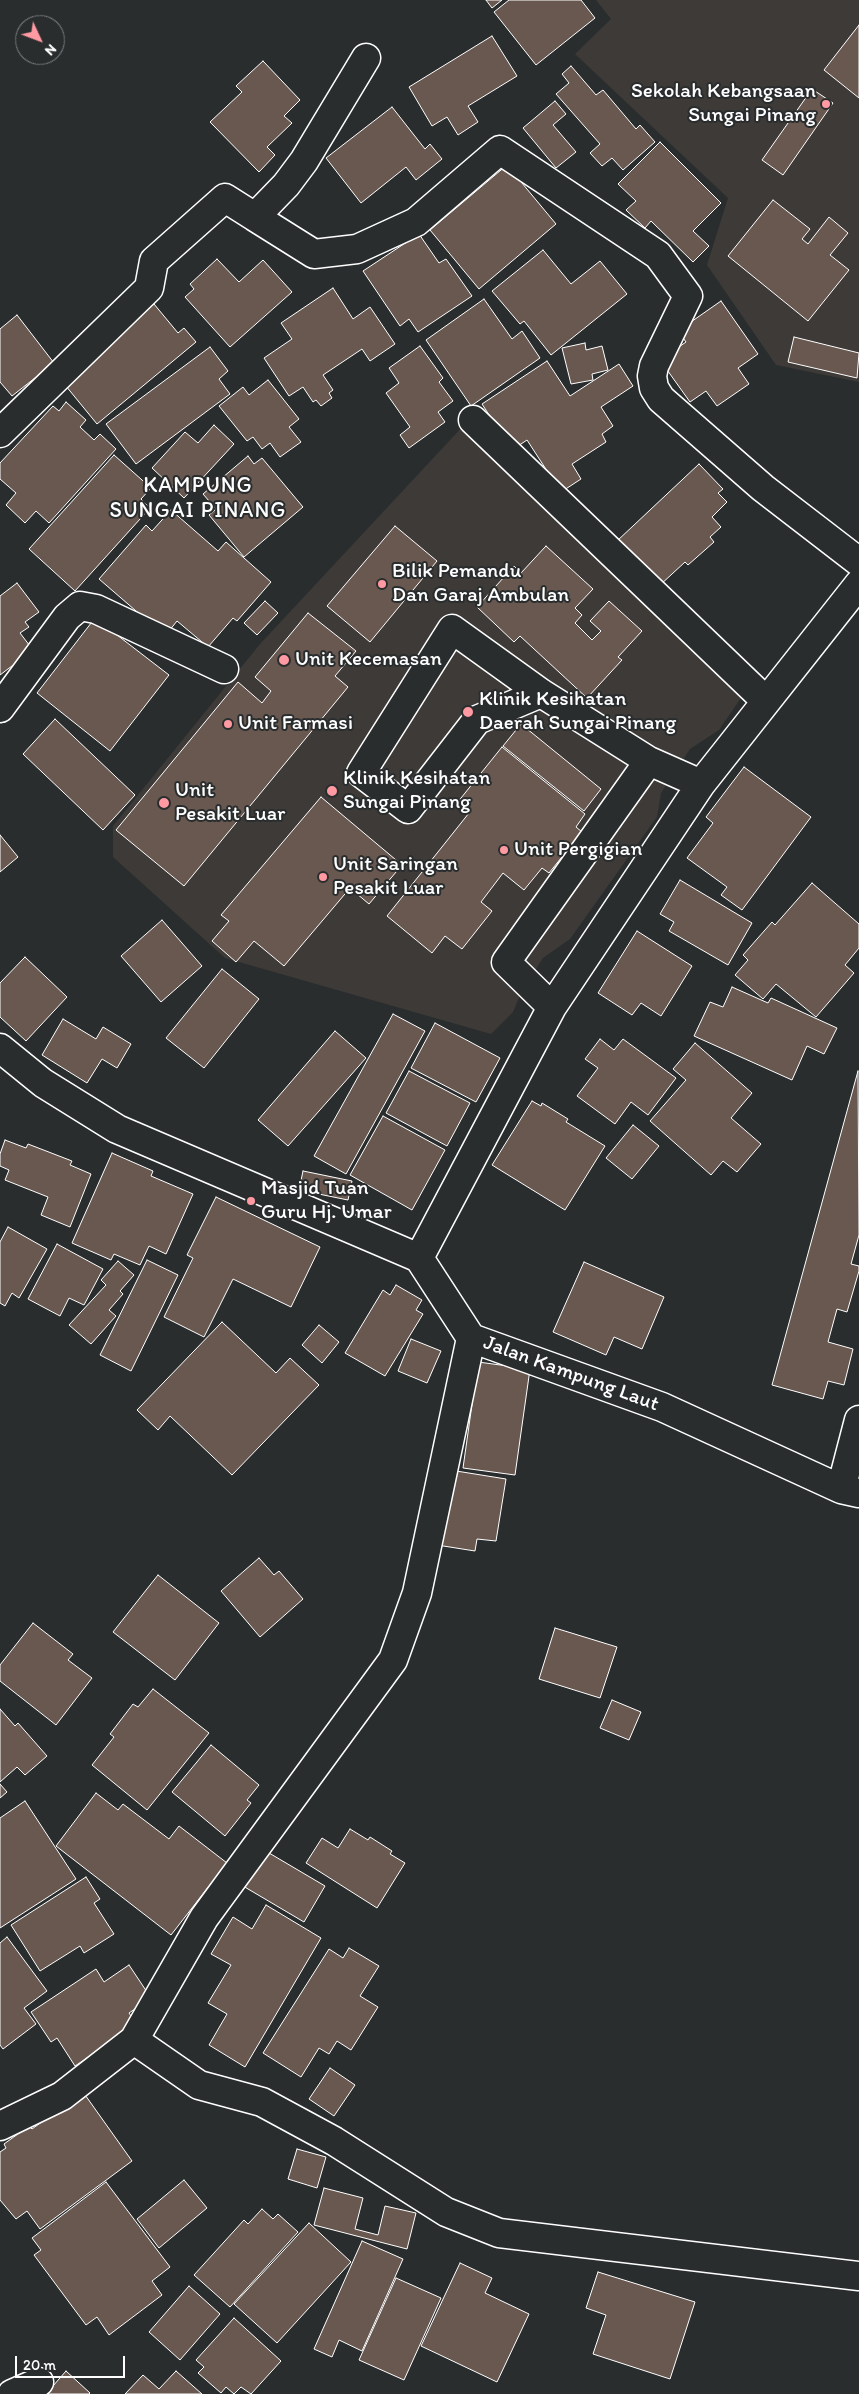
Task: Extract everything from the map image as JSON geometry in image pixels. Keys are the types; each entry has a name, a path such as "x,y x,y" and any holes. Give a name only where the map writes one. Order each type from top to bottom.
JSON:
{"street":[{"path":"255,217 286,185 304,161 366,58"},
{"path":"0,433 149,288 154,261 224,198 314,254 357,249 416,222 500,150 658,255 688,296 654,366 652,376 654,388 661,399 763,488 859,562"},
{"path":"473,420 766,701"},
{"path":"0,1048 42,1083 118,1129 419,1258 552,1007 701,784 859,584"},
{"path":"0,708 67,617 80,606 96,609 224,669"},
{"path":"541,693 478,720 408,810 361,773 452,630 541,693 649,761 701,784"},
{"path":"552,1007 506,962 649,761"},
{"name":"Jalan Kampung Laut","path":"419,1258 471,1338 662,1406 850,1491"},
{"path":"0,2126 62,2096 134,2040 204,1918 393,1660 417,1593 471,1338"},
{"path":"850,1491 859,1420"},
{"path":"134,2040 199,2085 262,2102 334,2140 446,2212 499,2233 859,2276"},
{"path":"12,2394 39,2382"}],"shaded area":[{"path":"596,0 859,0 859,382 776,365 707,265 728,198 575,54 611,19"},
{"name":"Klinik Kesihatan Daerah Sungai Pinang","path":"465,424 743,695 719,730 690,749 661,793 657,817 570,939 543,958 521,993 513,1012 491,1034 225,958 113,857 113,826 260,644"}],"building":[{"path":"486,0 502,0 492,8"},
{"path":"509,0 581,0 595,18 536,65 494,12"},
{"path":"859,25 859,98 824,70"},
{"path":"492,36 517,76 468,106 478,122 458,135 447,117 432,126 409,87"},
{"path":"263,61 300,100 284,116 292,123 267,147 275,155 259,172 210,122 242,92 236,86"},
{"path":"571,66 596,95 603,90 636,129 640,125 655,142 623,170 612,158 602,166 590,153 600,144 556,94 569,83 562,74"},
{"path":"812,89 833,103 783,175 762,160"},
{"path":"555,101 566,114 553,125 576,152 556,168 523,128"},
{"path":"392,107 425,149 430,144 442,159 416,180 406,167 361,203 326,158"},
{"path":"660,142 721,203 693,231 709,246 693,262 651,221 645,228 626,210 636,201 618,184"},
{"path":"507,165 556,224 479,289 430,230"},
{"path":"773,200 810,229 802,239 808,244 829,217 848,233 830,255 849,270 808,321 728,256"},
{"path":"419,234 439,263 446,259 472,296 418,332 409,319 400,326 363,271"},
{"path":"543,250 571,284 600,261 627,294 551,355 524,321 520,324 492,291"},
{"path":"217,259 239,282 263,260 292,292 230,347 185,297 194,289 190,284"},
{"path":"333,288 353,319 370,307 395,344 370,361 362,349 323,375 333,390 329,393 332,398 321,406 316,400 313,402 303,387 289,396 264,358 292,339 281,323"},
{"path":"484,299 512,339 522,331 540,358 471,406 426,340"},
{"path":"721,301 758,354 738,368 749,384 717,406 706,391 690,402 660,360 686,342 678,331"},
{"path":"154,304 178,333 184,328 196,342 97,424 61,380"},
{"path":"17,315 54,363 12,396 0,382 0,329"},
{"path":"794,337 859,353 857,378 788,362"},
{"path":"585,343 586,350 602,346 608,370 592,374 593,380 571,384 562,348"},
{"path":"420,346 443,378 439,382 453,401 438,412 445,422 409,448 400,435 410,427 386,393 399,383 389,368"},
{"path":"210,347 228,371 219,379 230,394 136,464 106,424"},
{"path":"547,361 570,396 619,364 633,386 601,407 613,426 602,434 606,442 572,464 581,479 558,494 551,477 527,440 512,450 482,404"},
{"path":"268,380 299,419 289,427 301,442 280,457 270,443 262,449 253,437 247,441 219,406 243,387 249,395"},
{"path":"66,402 86,420 80,427 94,440 100,434 116,449 49,523 36,511 25,523 6,505 16,493 0,479 0,463 53,406 59,411"},
{"path":"214,425 234,444 184,498 152,468 185,432 198,443"},
{"path":"114,455 151,488 141,499 150,508 75,591 29,549"},
{"path":"248,456 254,464 262,458 303,507 244,557 209,515 216,509 203,494"},
{"path":"699,464 723,489 718,493 727,502 712,517 721,527 710,537 714,542 688,565 685,562 659,586 617,541"},
{"path":"171,510 218,551 226,542 271,582 237,621 233,618 208,647 177,621 165,636 99,579 146,525 152,531"},
{"name":"Bilik Pemandu Dan Garaj Ambulan","path":"395,526 437,561 370,642 327,606"},
{"path":"546,546 593,589 575,608 582,615 575,623 592,640 601,631 590,621 609,601 642,631 618,657 622,660 587,698 520,636 514,642 477,607 514,566 521,573"},
{"path":"17,583 39,612 25,622 29,627 20,633 33,650 0,675 0,596"},
{"path":"265,601 278,613 257,635 244,623"},
{"path":"308,613 356,651 335,676 348,687 184,886 116,830 238,682 262,703 271,691 255,677"},
{"path":"95,618 169,675 110,751 37,693"},
{"path":"55,719 135,795 103,830 23,754"},
{"path":"521,724 601,789 584,811 503,746"},
{"name":"Unit Pergigian","path":"502,747 585,814 576,827 582,832 549,873 542,868 524,890 503,873 481,902 492,911 462,949 445,936 432,953 387,916 469,813 457,803"},
{"path":"744,767 811,817 742,910 721,895 727,887 687,858 713,823 706,817"},
{"name":"Unit Saringan Pesakit Luar","path":"321,797 402,865 369,904 350,888 284,966 254,941 236,962 212,941 229,921 221,915"},
{"path":"0,835 18,857 0,872"},
{"path":"680,880 752,923 728,965 669,931 674,922 660,914"},
{"path":"812,883 859,924 859,948 845,965 854,973 816,1017 776,984 763,999 735,975 748,960 743,955 772,922 775,925"},
{"path":"162,920 202,966 161,1002 121,956"},
{"path":"637,931 692,966 661,1016 641,1003 632,1015 598,993"},
{"path":"25,957 67,997 26,1041 0,1017 0,983"},
{"path":"222,969 259,999 204,1068 166,1038"},
{"path":"732,987 768,1003 771,998 837,1028 824,1054 807,1046 792,1080 694,1036 710,1002 723,1007"},
{"path":"393,1014 425,1031 346,1174 314,1156"},
{"path":"63,1019 96,1039 103,1027 131,1044 117,1068 102,1059 87,1083 42,1055"},
{"path":"435,1023 500,1058 476,1102 411,1068"},
{"path":"335,1031 366,1058 288,1146 258,1120"},
{"path":"600,1039 614,1050 623,1039 676,1078 648,1115 631,1102 615,1124 577,1096 598,1068 585,1059"},
{"path":"695,1043 752,1093 731,1118 761,1144 737,1172 723,1161 711,1175 650,1121 686,1080 673,1069"},
{"path":"409,1071 470,1103 447,1146 386,1113"},
{"path":"858,1071 859,1235 851,1264 859,1266 859,1271 847,1312 837,1309 828,1342 853,1349 844,1385 828,1381 823,1399 772,1385"},
{"path":"532,1101 541,1106 542,1103 568,1119 566,1122 605,1146 565,1210 492,1165"},
{"path":"383,1116 445,1150 412,1210 350,1175"},
{"path":"633,1125 659,1146 632,1179 606,1158"},
{"path":"5,1140 26,1148 28,1144 72,1161 70,1165 91,1174 70,1227 41,1215 48,1197 5,1180 9,1170 0,1166 0,1154"},
{"path":"112,1153 153,1171 151,1176 193,1194 166,1254 149,1246 140,1265 114,1254 111,1260 72,1243"},
{"path":"303,1171 352,1181 348,1200 299,1190"},
{"path":"216,1197 320,1247 291,1307 233,1279 204,1337 164,1317 193,1258 187,1255"},
{"path":"8,1227 47,1249 19,1298 12,1293 5,1306 0,1303 0,1242"},
{"path":"57,1244 103,1269 84,1305 69,1298 60,1316 28,1299"},
{"path":"147,1260 178,1275 131,1371 100,1355"},
{"path":"118,1261 134,1275 120,1291 123,1294 109,1310 116,1316 91,1344 69,1325 106,1285 101,1280"},
{"path":"584,1262 664,1297 642,1349 614,1337 606,1355 553,1332"},
{"path":"396,1285 422,1300 416,1310 423,1314 385,1376 345,1353 383,1290 390,1295"},
{"path":"222,1322 276,1373 290,1358 319,1385 232,1475 170,1416 158,1430 137,1410"},
{"path":"319,1325 339,1342 322,1363 302,1345"},
{"path":"411,1339 441,1351 427,1383 398,1371"},
{"path":"478,1362 530,1369 515,1475 463,1468"},
{"path":"450,1470 506,1479 496,1541 477,1539 475,1551 437,1545"},
{"path":"259,1558 274,1575 279,1571 303,1599 260,1637 221,1591"},
{"path":"158,1575 219,1623 175,1680 113,1632"},
{"path":"33,1623 73,1654 68,1660 92,1678 56,1725 0,1681 0,1665"},
{"path":"555,1628 617,1647 600,1698 539,1679"},
{"path":"153,1689 209,1733 147,1810 92,1765 114,1737 110,1734 133,1704 138,1707"},
{"path":"612,1700 641,1712 629,1740 600,1728"},
{"path":"0,1709 15,1726 18,1723 47,1756 25,1775 17,1767 0,1782"},
{"path":"211,1745 259,1785 247,1800 251,1803 225,1836 172,1792"},
{"path":"0,1784 7,1792 0,1798"},
{"path":"96,1793 118,1810 123,1804 169,1839 179,1826 227,1863 171,1935 56,1846"},
{"path":"25,1801 76,1879 0,1928 0,1818"},
{"path":"350,1829 368,1840 370,1837 392,1851 390,1854 405,1863 377,1908 306,1863 322,1838 338,1848"},
{"path":"264,1850 325,1886 304,1922 243,1886"},
{"path":"86,1877 100,1899 94,1903 114,1934 84,1953 80,1946 40,1971 11,1925"},
{"path":"266,1905 321,1938 245,2067 209,2045 227,2014 208,2003 231,1965 211,1954 233,1917 252,1929"},
{"path":"7,1937 47,1991 24,2008 36,2024 3,2049 0,2045 0,1943"},
{"path":"349,1948 379,1966 360,1996 378,2007 351,2050 337,2041 329,2054 319,2048 301,2077 263,2053 329,1949 343,1958"},
{"path":"129,1965 151,1998 129,2013 137,2025 75,2066 57,2038 51,2042 31,2012 96,1969 104,1982"},
{"path":"330,2068 355,2085 334,2116 309,2099"},
{"path":"83,2092 132,2161 40,2229 27,2211 16,2219 0,2200 0,2152 6,2148 4,2144 29,2126 32,2129"},
{"path":"297,2149 326,2157 317,2188 288,2179"},
{"path":"184,2180 207,2208 159,2248 137,2219"},
{"path":"106,2182 170,2267 152,2281 162,2295 109,2335 97,2317 86,2325 34,2255 41,2250 32,2238"},
{"path":"324,2188 363,2198 355,2229 378,2235 385,2206 416,2213 407,2249 314,2225"},
{"path":"262,2209 273,2219 278,2214 298,2232 230,2307 194,2275 244,2220 248,2224"},
{"path":"309,2223 351,2262 277,2343 234,2304"},
{"path":"362,2241 403,2259 362,2351 339,2340 332,2357 314,2349"},
{"path":"460,2263 492,2278 485,2293 529,2314 497,2382 421,2346"},
{"path":"598,2272 695,2302 670,2379 593,2354 606,2315 586,2308"},
{"path":"396,2278 441,2298 404,2380 359,2360"},
{"path":"189,2286 220,2314 180,2360 149,2332"},
{"path":"234,2318 281,2361 251,2394 241,2387 234,2394 226,2387 221,2393 198,2373 204,2367 196,2360"},
{"path":"66,2371 90,2393 46,2394"},
{"path":"176,2371 202,2394 125,2394 143,2375 159,2389"}],"place":[{"name":"Sekolah Kebangsaan Sungai Pinang","path":"826,104"},
{"name":"Bilik Pemandu Dan Garaj Ambulan","path":"382,584"},
{"name":"Unit Kecemasan","path":"284,660"},
{"name":"Klinik Kesihatan Daerah Sungai Pinang","path":"468,712"},
{"name":"Unit Farmasi","path":"228,724"},
{"name":"Klinik Kesihatan Sungai Pinang","path":"332,791"},
{"name":"Unit Pesakit Luar","path":"164,803"},
{"name":"Unit Pergigian","path":"504,850"},
{"name":"Unit Saringan Pesakit Luar","path":"323,877"},
{"name":"Masjid Tuan Guru Hj. Umar","path":"251,1201"}],"district":[{"name":"KAMPUNG SUNGAI PINANG","path":"198,498"}]}
